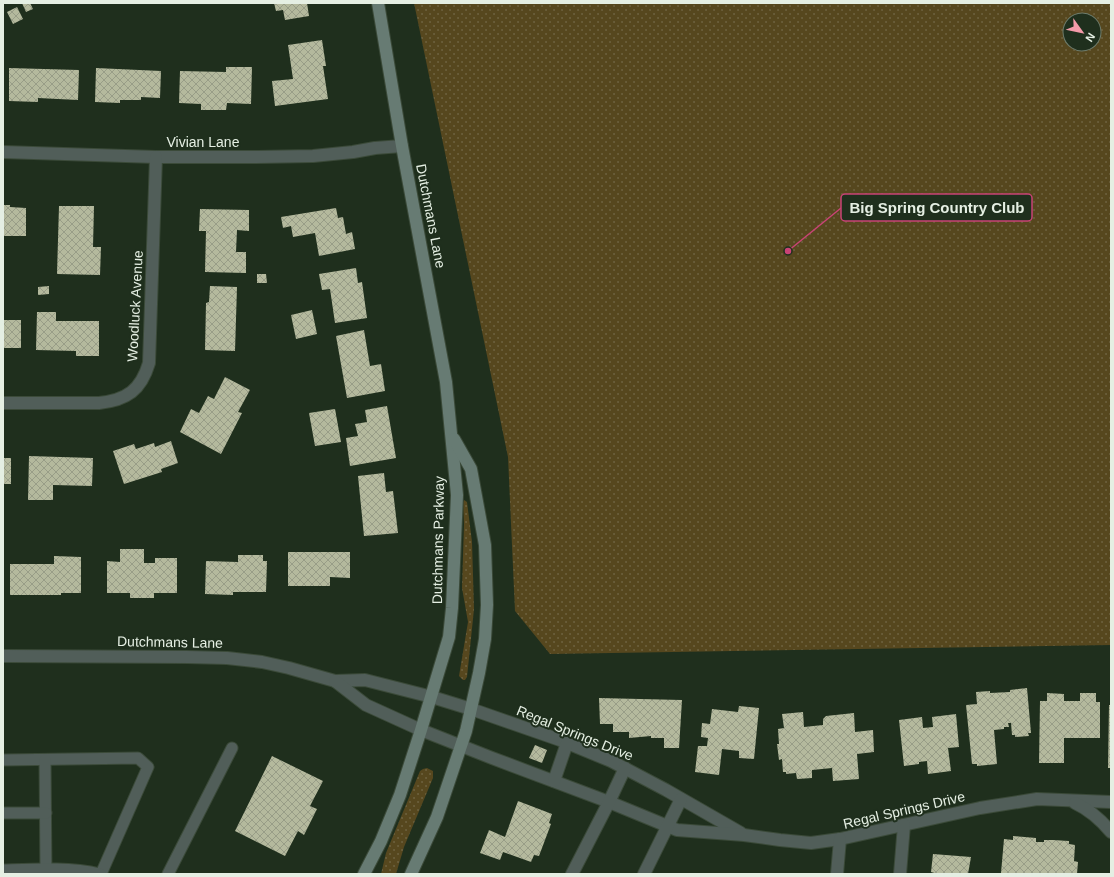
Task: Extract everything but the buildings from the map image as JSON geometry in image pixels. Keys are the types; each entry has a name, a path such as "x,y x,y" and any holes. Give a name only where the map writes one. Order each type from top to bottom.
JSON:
{"main road":[{"name":"Dutchmans Lane","path":"378,3 402,146 446,382 451,434"},
{"name":"Dutchmans Parkway","path":"364,874 381,841 400,795 432,697 449,637 452,608 457,496 451,434"},
{"path":"411,874 437,817 466,731 485,638 487,605 485,545 471,469 451,434"}],"street":[{"name":"Vivian Lane","path":"3,152 156,157 313,156 402,146"},
{"name":"Woodluck Avenue","path":"3,403 114,402 126,396 137,387 146,374 149,363 156,157"},
{"name":"Dutchmans Lane","path":"3,656 227,658 262,662 335,681 365,680 432,697"},
{"name":"Dutchmans Lane","path":"335,681 366,705 421,730"},
{"name":"Regal Springs Drive","path":"432,697 471,709 567,743 611,761 682,799 744,835"},
{"name":"Regal Springs Drive","path":"421,730 610,802 677,830 744,835 811,843 840,839 980,808 1037,799 1111,802"},
{"path":"554,781 567,743"},
{"path":"572,874 610,802 625,768"},
{"path":"644,874 682,799"},
{"name":"Regal Springs Drive","path":"1071,801 1085,807 1103,822 1111,832"},
{"path":"900,874 904,825"},
{"path":"837,874 840,839"}],"lane":[{"path":"168,874 232,748"},
{"path":"3,760 138,758 148,767 101,874 87,871 46,872 3,870"},
{"path":"45,760 46,872"},
{"path":"3,813 46,812"}],"shaded area":[{"path":"414,3 1111,3 1111,645 550,654 515,611 508,457"},
{"path":"464,500 467,502 472,542 474,609 467,677 463,680 459,676 468,622 462,588"},
{"path":"427,768 433,771 433,778 404,847 396,874 381,874 386,853 420,771"}],"place":[{"name":"Big Spring Country Club","path":"788,251"}]}
